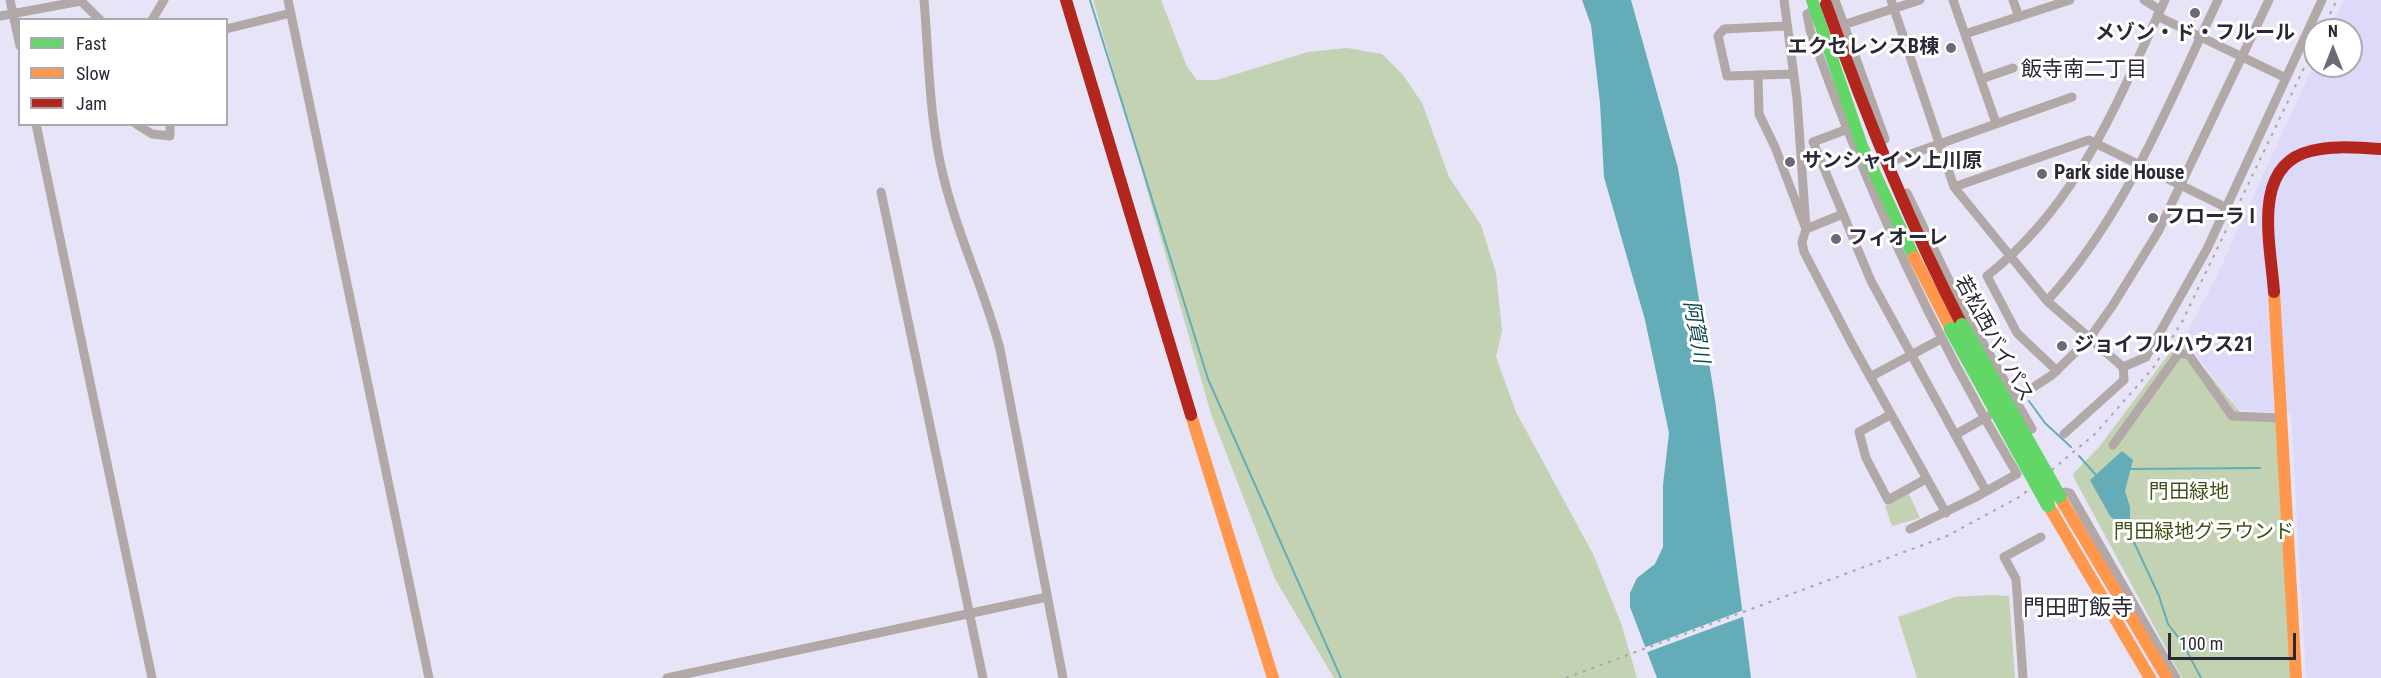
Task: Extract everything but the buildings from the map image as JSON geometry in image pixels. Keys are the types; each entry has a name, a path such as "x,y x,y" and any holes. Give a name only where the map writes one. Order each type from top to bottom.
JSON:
{"main road":[{"path":"1066,0 1254,623 1273,678"},
{"name":"若松西バイパス","path":"1817,3 1930,267 1951,331 2053,501 2167,678"},
{"path":"2296,678 2268,195 2272,179 2290,157 2305,150 2381,149"},
{"name":"若松西バイパス","path":"2053,501 2150,678"}],"street":[{"path":"10,0 18,37"},
{"path":"153,18 164,0"},
{"path":"288,0 429,678"},
{"path":"924,0 935,134 944,180 989,309 1000,349 1062,678"},
{"path":"1784,0 1800,145 1806,230 1802,243 1804,252 1890,415 1946,513"},
{"path":"1835,0 1846,24 1864,83 1896,168 1949,282 2032,429"},
{"path":"1846,24 1892,5 1920,0"},
{"path":"1953,0 1996,123"},
{"path":"2013,0 2019,17"},
{"path":"1965,34 2070,0"},
{"path":"2144,0 2159,13 2200,37 2286,78"},
{"path":"2057,371 2017,333 1987,276 2010,258 2050,217 2071,188 2097,143 2165,0"},
{"path":"2047,301 2096,241 2139,163 2218,0"},
{"path":"1955,435 1984,419 2057,371 2089,339 2146,253 2269,0"},
{"path":"2123,367 2146,357 2207,249 2322,0"},
{"path":"0,16 81,1 98,18"},
{"path":"1817,3 1807,14 1810,30 1845,130 1916,290 1951,331"},
{"path":"1892,5 1954,187 2047,301 2123,367 2124,380 2064,434"},
{"path":"228,29 291,13"},
{"path":"1787,26 1724,29 1718,36 1727,76 1792,74"},
{"path":"1981,79 2013,68"},
{"path":"1758,75 1759,114 1775,147 1806,230"},
{"path":"1897,159 1939,142 2072,97"},
{"path":"36,126 152,678"},
{"path":"139,126 152,134 170,135 170,126"},
{"path":"1800,145 1845,130"},
{"path":"1954,187 2089,140 2181,183 2225,207"},
{"path":"1813,142 1870,281 1986,491"},
{"path":"881,192 983,678"},
{"path":"1806,230 1844,214"},
{"path":"1910,529 1946,513 2017,474 1946,348 1951,331"},
{"path":"1870,377 1951,331"},
{"path":"1946,348 1976,331"},
{"path":"2113,445 2179,353 2189,355 2232,416 2281,418"},
{"path":"1890,415 1859,432 1866,458 1888,500 1926,478"},
{"path":"2142,678 2043,508 2044,502 2052,497 2066,492 2070,494 2176,678"},
{"path":"2023,678 2016,579 2004,557 2041,537"},
{"path":"667,678 1047,597"}],"shaded area":[{"path":"2344,0 2381,0 2381,678 2306,678 2291,414 2239,410 2184,339 2219,271 2308,78 2363,78 2363,18 2335,18"}],"green space":[{"path":"1093,0 1161,0 1187,67 1197,80 1217,80 1308,52 1347,48 1382,54 1403,75 1422,103 1449,177 1481,225 1496,273 1502,331 1496,357 1516,412 1593,554 1621,623 1637,678 1334,678 1275,579 1211,414"},
{"name":"門田緑地","path":"2180,339 2240,412 2279,414 2294,678 2182,678 2074,478 2073,474 2099,447"},
{"path":"1909,494 1920,518 1892,526 1885,506"},
{"path":"2009,596 2015,678 1917,678 1898,617 1955,597"}],"water":[{"name":"阿賀川","path":"1582,0 1631,0 1678,168 1715,400 1751,678 1657,678 1630,607 1630,593 1637,578 1655,564 1663,547 1663,485 1669,433 1645,320 1604,177 1600,103 1591,25"},
{"path":"2122,451 2133,460 2125,491 2130,507 2130,527 2123,527 2110,516 2090,480"}],"pier":[{"path":"1744,610 1745,616 1645,653 1643,648"}],"waterway":[{"path":"1090,0 1208,379 1341,678"},
{"path":"2029,401 2045,423 2071,447"},
{"path":"2079,456 2096,475"},
{"path":"2128,469 2260,468"},
{"path":"2126,525 2159,596 2168,624 2182,642 2201,678"}],"railway":[{"path":"2328,18 2337,0"},
{"path":"1566,678 1947,536 2021,496 2095,434 2153,368 2182,322 2303,70"}],"traffic: fast":[{"path":"1812,0 1862,146 1914,257"},
{"path":"1962,325 2059,496"},
{"path":"1951,329 2048,505"}],"traffic: slow":[{"path":"1914,257 1951,329"},
{"path":"2274,292 2296,678"},
{"path":"1191,415 1273,678"},
{"path":"2059,496 2167,678"},
{"path":"2048,505 2150,678"}],"traffic: jam":[{"path":"1066,0 1191,415"},
{"path":"1826,4 1888,167 1923,246 1962,325"},
{"path":"2274,292 2268,210 2279,172 2292,159 2311,151 2337,147 2381,149"}],"place":[{"name":"メゾン・ド・フルール","path":"2195,13"},
{"name":"エクセレンスB棟","path":"1951,48"},
{"name":"サンシャイン上川原","path":"1790,162"},
{"name":"Park side House","path":"2042,174"},
{"name":"フローラ I","path":"2153,218"},
{"name":"フィオーレ","path":"1836,239"},
{"name":"ジョイフルハウス21","path":"2062,346"}],"district":[{"name":"飯寺南二丁目","path":"2084,71"},
{"name":"門田町飯寺","path":"2078,609"}],"park label":[{"name":"門田緑地グラウンド","path":"2204,533"}]}
